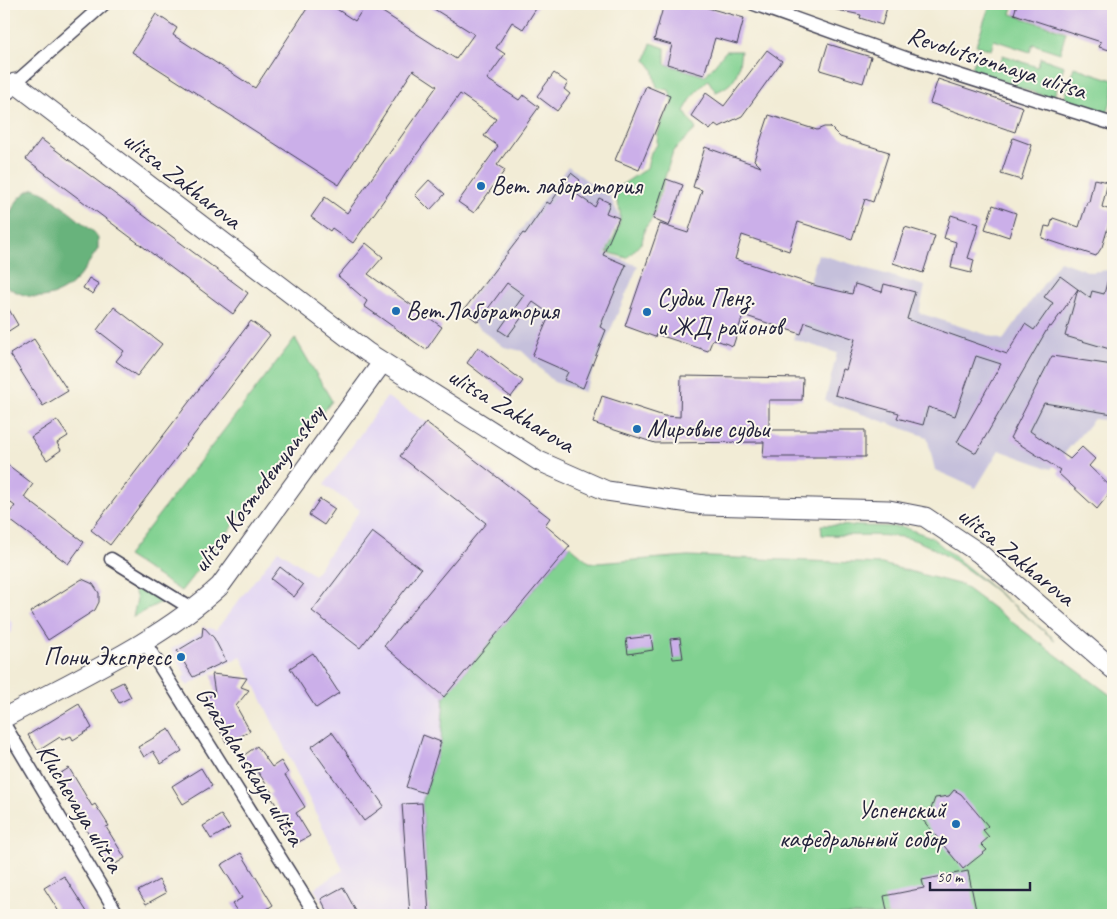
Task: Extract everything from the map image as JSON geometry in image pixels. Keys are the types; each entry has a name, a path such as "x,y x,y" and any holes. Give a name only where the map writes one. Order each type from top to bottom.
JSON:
{"main road":[{"name":"ulitsa Zakharova","path":"10,87 382,363 410,378 539,461 607,491 704,505 889,510 925,517 980,553 1113,669"},
{"name":"ulitsa Kosmodemyanskoy","path":"4,718 144,641 192,609 220,586 382,363"}],"street":[{"path":"10,87 104,4"},
{"name":"Revolutsionnaya ulitsa","path":"754,4 908,59 1113,124"},
{"path":"111,559 192,609"},
{"name":"Grazhdanskaya ulitsa","path":"144,641 316,915"},
{"name":"Kluchevaya ulitsa","path":"4,724 118,915"}],"shaded area":[{"path":"568,166 594,186 607,191 620,217 606,253 638,266 584,392 554,382 522,351 504,347 460,313"},
{"path":"818,254 925,286 919,313 1003,340 1060,261 1090,272 1109,270 1113,259 1113,421 1094,419 1051,469 999,450 976,488 935,470 927,437 825,401 837,353 793,339"},
{"path":"387,397 426,422 550,518 545,525 570,546 444,697 441,742 422,803 429,915 329,915 314,888 343,870 241,656 187,686 182,678 186,675 171,649 209,628 216,630 278,550 314,575 360,510 324,485"},
{"path":"4,612 13,624 12,632 4,637"}],"green space":[{"path":"990,4 1014,4 1011,14 1066,32 1060,53 1033,44 1030,52 994,40 991,50 976,45"},
{"path":"651,43 665,48 665,64 705,76 726,51 741,51 738,71 733,81 716,92 708,80 694,94 684,111 696,129 673,151 652,219 645,228 642,242 627,258 607,252 620,222 619,208 611,192 647,168 651,152 657,145 662,123 673,103 669,90 657,88 653,69 646,60"},
{"path":"1003,55 1037,67 1041,58 1064,66 1053,99 971,71 975,60 998,68"},
{"path":"1074,67 1113,80 1113,94 1107,115 1064,101"},
{"path":"34,188 48,195 95,233 98,238 98,249 75,281 58,293 40,297 21,294 4,284 6,228 15,204 23,195"},
{"path":"295,338 332,401 181,591 127,556"},
{"path":"821,525 903,527 931,537 1007,600 959,564 919,542 892,536 822,535"},
{"path":"570,546 589,562 597,563 688,556 882,564 962,585 1113,697 1113,915 429,915 422,803 441,742 444,697"},
{"path":"130,578 165,600 133,617 137,599"}],"building":[{"path":"310,4 329,4 355,21 366,4 370,4 456,59 474,34 426,4 539,4 523,29 512,22 496,48 505,54 487,79 519,100 523,95 539,107 497,165 505,170 474,213 458,202 498,146 484,136 496,119 460,94 353,243 332,228 330,231 311,217 325,197 347,213 437,86 413,70 339,185 132,52 156,14 177,28 173,35 255,88"},
{"path":"664,4 694,4 744,18 737,44 715,38 704,75 667,64 672,45 654,40"},
{"path":"829,4 888,4 882,25 860,18 861,15 828,8"},
{"path":"1017,4 1113,4 1113,51 1099,47 1101,42 1014,14"},
{"path":"828,44 871,57 863,83 820,70"},
{"path":"767,50 782,61 742,116 719,127 715,124 710,130 691,116 706,93 724,106"},
{"path":"554,73 568,83 564,89 570,94 557,111 537,96"},
{"path":"938,79 1023,107 1015,132 930,103"},
{"path":"646,86 670,96 639,170 615,160"},
{"path":"769,115 817,130 830,127 840,137 889,152 873,202 865,199 852,239 798,222 789,251 742,235 735,259 817,286 852,294 855,284 882,292 884,284 915,292 907,319 1007,354 1025,324 1034,330 1053,303 1044,297 1060,276 1078,289 1051,327 1049,326 976,453 957,442 1001,364 976,356 955,416 928,407 923,425 897,418 899,413 835,395 842,369 846,370 855,339 805,322 801,334 743,315 733,346 713,339 708,351 656,334 655,337 625,326 660,224 688,233 702,190 693,187 705,147 761,167 754,160"},
{"path":"1013,138 1032,145 1021,180 1001,174"},
{"path":"41,139 248,293 233,314 26,159"},
{"path":"571,173 580,180 572,191 595,207 599,198 610,203 606,213 619,218 603,255 626,265 600,327 606,330 583,388 564,380 568,372 532,356 550,314 533,302 508,336 499,330 524,295 507,283 478,322 463,311 523,233 525,234 547,202 550,204"},
{"path":"666,179 683,185 669,226 653,219"},
{"path":"1094,179 1108,182 1102,207 1113,211 1102,247 1096,256 1042,238 1045,226 1050,227 1053,218 1079,227 1087,202 1089,202"},
{"path":"429,180 445,194 430,210 415,195"},
{"path":"993,205 1016,213 1009,237 985,229"},
{"path":"951,215 979,224 968,258 974,260 971,273 951,268 956,242 944,238"},
{"path":"905,227 935,236 923,273 893,263"},
{"name":"Вет.Лаборатория","path":"366,243 383,257 368,274 442,327 426,350 364,306 367,301 338,276"},
{"path":"1110,271 1113,272 1113,350 1065,336 1078,289 1090,298 1092,291 1104,294"},
{"path":"89,278 99,284 93,294 83,288"},
{"path":"4,301 18,325 4,334"},
{"path":"114,307 162,344 137,376 116,361 124,351 97,330"},
{"path":"251,321 270,335 110,545 91,530"},
{"path":"34,339 68,391 43,406 10,354"},
{"path":"478,347 523,381 511,397 467,363"},
{"path":"1052,356 1113,365 1113,414 1044,403 1030,431 1070,459 1082,447 1095,459 1089,466 1113,489 1097,509 1058,473 1060,470 1010,438"},
{"path":"681,376 803,378 802,400 769,400 769,430 865,430 865,457 763,457 764,442 655,443 593,423 602,396 664,416 680,417"},
{"path":"57,420 68,436 57,443 61,450 47,460 31,437"},
{"path":"426,422 550,518 545,525 570,546 444,697 384,646 486,523 400,456"},
{"path":"4,462 33,484 24,497 84,542 68,564 6,517 15,506 4,498"},
{"path":"320,499 335,509 324,525 309,515"},
{"path":"372,532 421,569 360,648 312,611"},
{"path":"280,567 303,585 294,597 271,579"},
{"path":"82,579 93,584 99,593 99,602 95,610 48,640 30,612"},
{"path":"203,626 214,638 226,661 193,677 177,651 202,636"},
{"path":"651,636 653,650 628,654 626,639"},
{"path":"680,638 683,658 673,659 670,639"},
{"path":"313,653 339,693 316,708 290,668"},
{"path":"212,674 247,678 241,687 249,690 236,706 250,731 227,744 213,718 212,720 206,698 215,694"},
{"path":"123,682 131,697 119,703 111,688"},
{"path":"79,704 92,728 73,740 71,736 62,740 60,737 38,751 28,735"},
{"path":"169,729 182,751 161,764 153,751 144,757 138,747"},
{"path":"332,732 384,806 364,821 311,747"},
{"path":"423,735 441,742 425,793 406,787"},
{"path":"257,746 272,767 281,761 288,773 285,775 305,807 296,813 310,836 295,844 285,827 289,824 269,794 272,793 258,772 253,776 240,758"},
{"path":"69,768 92,806 95,804 109,826 106,827 125,858 109,868 53,778"},
{"path":"201,768 212,786 183,804 172,786"},
{"name":"Успенский кафедральный собор","path":"954,790 961,794 988,826 983,830 989,837 981,844 987,850 963,869 922,819 924,812 931,809 935,798 949,796"},
{"path":"422,803 429,915 410,915 402,804"},
{"path":"221,815 230,828 211,839 203,826"},
{"path":"241,853 273,905 258,915 240,915 232,904 242,898 221,865"},
{"path":"968,871 977,915 888,915 884,896 924,888 922,880"},
{"path":"64,876 89,915 61,915 44,888"},
{"path":"159,880 166,893 146,904 138,891"},
{"path":"343,887 358,915 329,915 321,899"}],"place":[{"name":"Вет. лаборатория","path":"481,186"},
{"name":"Вет.Лаборатория","path":"396,311"},
{"name":"Судьи Пенз. и ЖД районов","path":"647,312"},
{"name":"Мировые судьи","path":"637,429"},
{"name":"Пони Экспресс","path":"181,657"},
{"name":"Успенский кафедральный собор","path":"956,824"}]}
